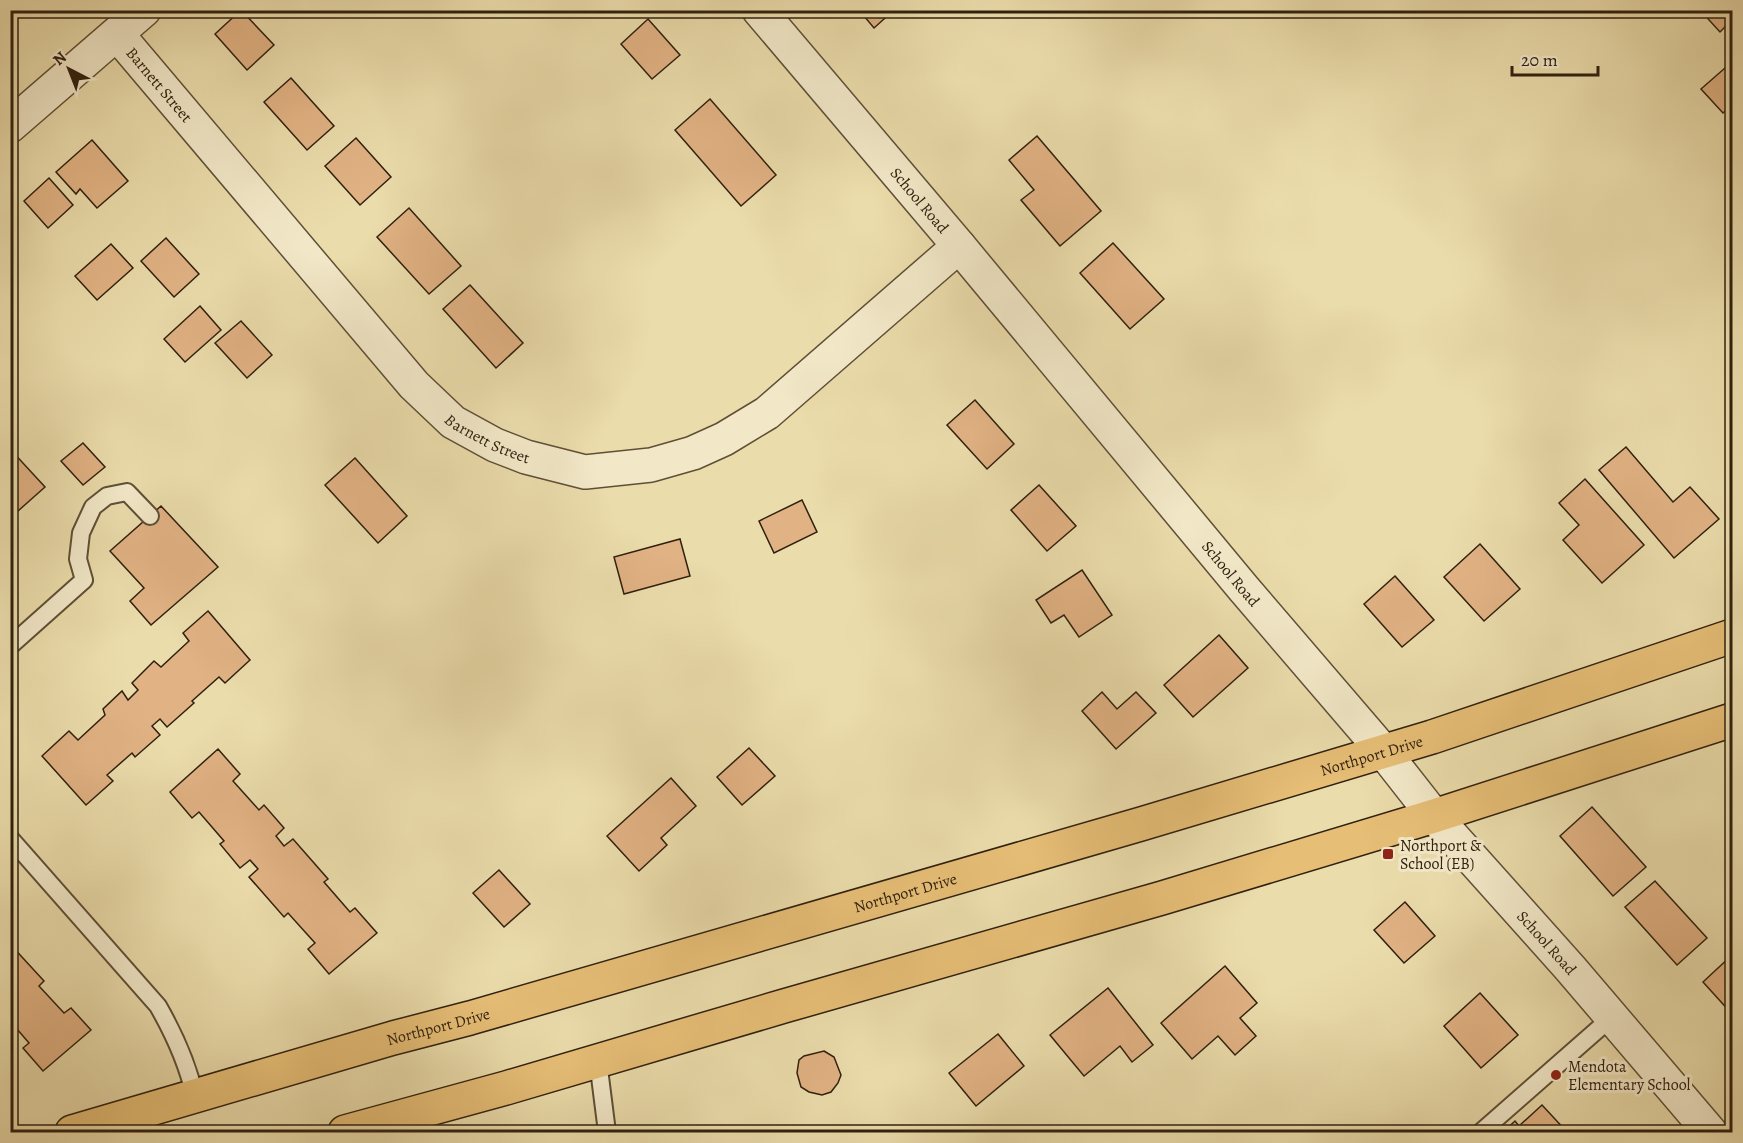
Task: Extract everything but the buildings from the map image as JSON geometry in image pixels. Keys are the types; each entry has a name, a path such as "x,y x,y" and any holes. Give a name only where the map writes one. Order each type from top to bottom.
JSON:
{"main road":[{"name":"Northport Drive","path":"72,1132 106,1127 195,1097 1141,824 1383,751 1732,636"},
{"path":"345,1132 1173,894 1434,816 1732,720"}],"street":[{"path":"10,126 144,10"},
{"name":"School Road","path":"759,10 960,246 1244,589 1383,751 1434,816 1612,1017 1710,1132"},
{"name":"Barnett Street","path":"117,34 414,385 453,422 495,445 526,457 585,472 651,465 693,453 724,440 767,413 960,246"}],"lane":[{"path":"10,646 84,580 78,559 81,532 93,507 107,496 127,492 150,516"},
{"path":"10,838 158,1006 171,1028 195,1097"},
{"path":"1481,1132 1612,1017"},
{"path":"598,1061 607,1132"}],"place":[{"name":"Northport & School (EB)","path":"1388,854"},
{"name":"Mendota Elementary School","path":"1556,1075"}]}
